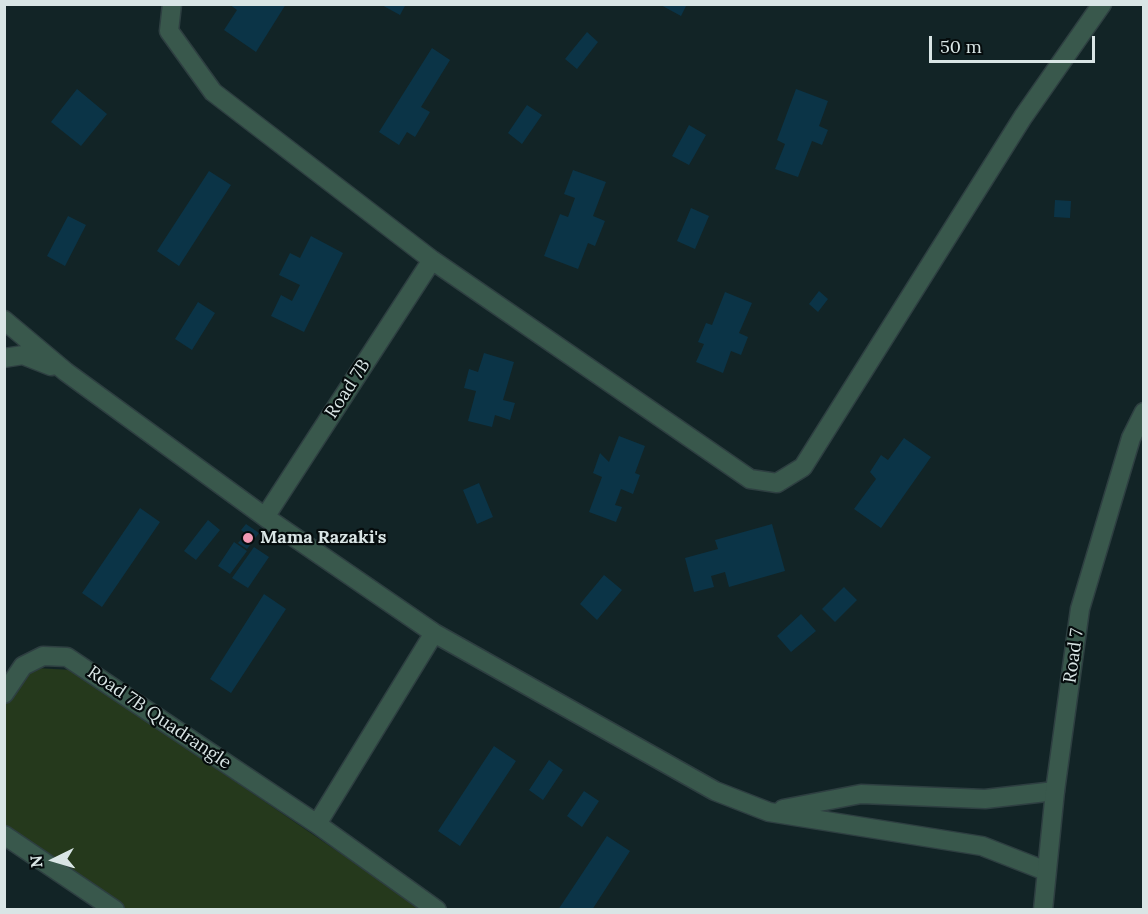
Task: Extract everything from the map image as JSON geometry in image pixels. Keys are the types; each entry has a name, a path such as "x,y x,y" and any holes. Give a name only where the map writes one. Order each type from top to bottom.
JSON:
{"street":[{"path":"172,4 169,31 213,92 432,260 750,479 777,483 803,467 1023,117 1102,4"},
{"name":"Road 7B","path":"265,518 432,260"},
{"path":"4,320 66,372 265,518 434,633 715,791 770,812 982,846 1046,871"},
{"path":"4,358 23,355 66,372"},
{"name":"Road 7","path":"1043,909 1055,791 1080,609 1131,438 1143,411"},
{"path":"317,824 434,633"},
{"name":"Road 7B Quadrangle","path":"4,694 23,666 43,656 67,657 317,824 437,909"},
{"path":"770,812 861,794 985,799 1055,791"},
{"path":"4,835 115,909"}],"green space":[{"path":"35,668 72,670 422,909 126,909 5,826 4,707 22,680"}],"building":[{"path":"229,4 286,4 256,52 224,30 237,10"},
{"path":"380,4 406,4 400,15"},
{"path":"659,4 687,4 681,16"},
{"path":"587,32 598,42 577,69 565,59"},
{"path":"432,48 450,60 421,107 430,112 415,137 407,132 399,145 379,132"},
{"path":"77,89 107,114 81,146 51,122"},
{"path":"796,89 828,101 819,126 828,130 822,145 812,141 798,177 775,169 785,144 777,140"},
{"path":"527,105 542,115 522,144 508,133"},
{"path":"689,125 706,135 689,165 672,156"},
{"path":"573,170 606,182 593,216 605,221 595,246 588,243 578,269 544,256 560,214 568,217 575,198 564,194"},
{"path":"209,171 231,185 179,266 157,251"},
{"path":"1055,200 1071,201 1070,218 1054,217"},
{"path":"691,208 709,216 695,249 677,241"},
{"path":"68,216 86,225 65,266 47,256"},
{"path":"311,236 343,253 304,332 271,316 281,295 292,301 300,285 279,275 290,253 300,258"},
{"path":"819,291 828,299 818,312 809,304"},
{"path":"725,292 752,303 739,333 748,337 741,355 731,351 723,373 696,362 704,344 698,342 706,323 712,325"},
{"path":"198,302 215,313 192,350 175,339"},
{"path":"484,353 514,362 503,400 515,403 510,420 495,415 492,427 468,421 476,391 464,388 469,369 478,372"},
{"path":"619,436 645,446 635,473 640,475 633,494 621,489 615,505 622,507 616,522 589,512 602,477 593,473 600,453 609,462"},
{"path":"904,438 931,457 881,528 854,509 876,479 870,472 881,455 888,460"},
{"path":"479,483 493,517 477,524 463,490"},
{"path":"140,508 160,522 102,607 82,593"},
{"path":"208,520 220,530 196,560 184,551"},
{"name":"Mama Razaki's","path":"246,524 259,533 247,549 238,543 246,534 241,530"},
{"path":"772,524 785,571 729,587 725,572 711,576 714,587 694,592 685,558 718,549 715,540"},
{"path":"234,542 247,551 230,574 218,566"},
{"path":"254,547 269,557 248,588 232,578"},
{"path":"604,575 622,590 597,620 580,604"},
{"path":"844,587 857,600 835,622 822,609"},
{"path":"264,594 286,609 231,693 210,679"},
{"path":"801,614 816,631 791,652 777,636"},
{"path":"494,746 516,761 460,846 438,831"},
{"path":"549,760 563,770 543,800 529,790"},
{"path":"584,791 599,801 582,827 567,816"},
{"path":"607,836 630,851 592,910 558,910"}],"place":[{"name":"Mama Razaki's","path":"248,538"}]}
